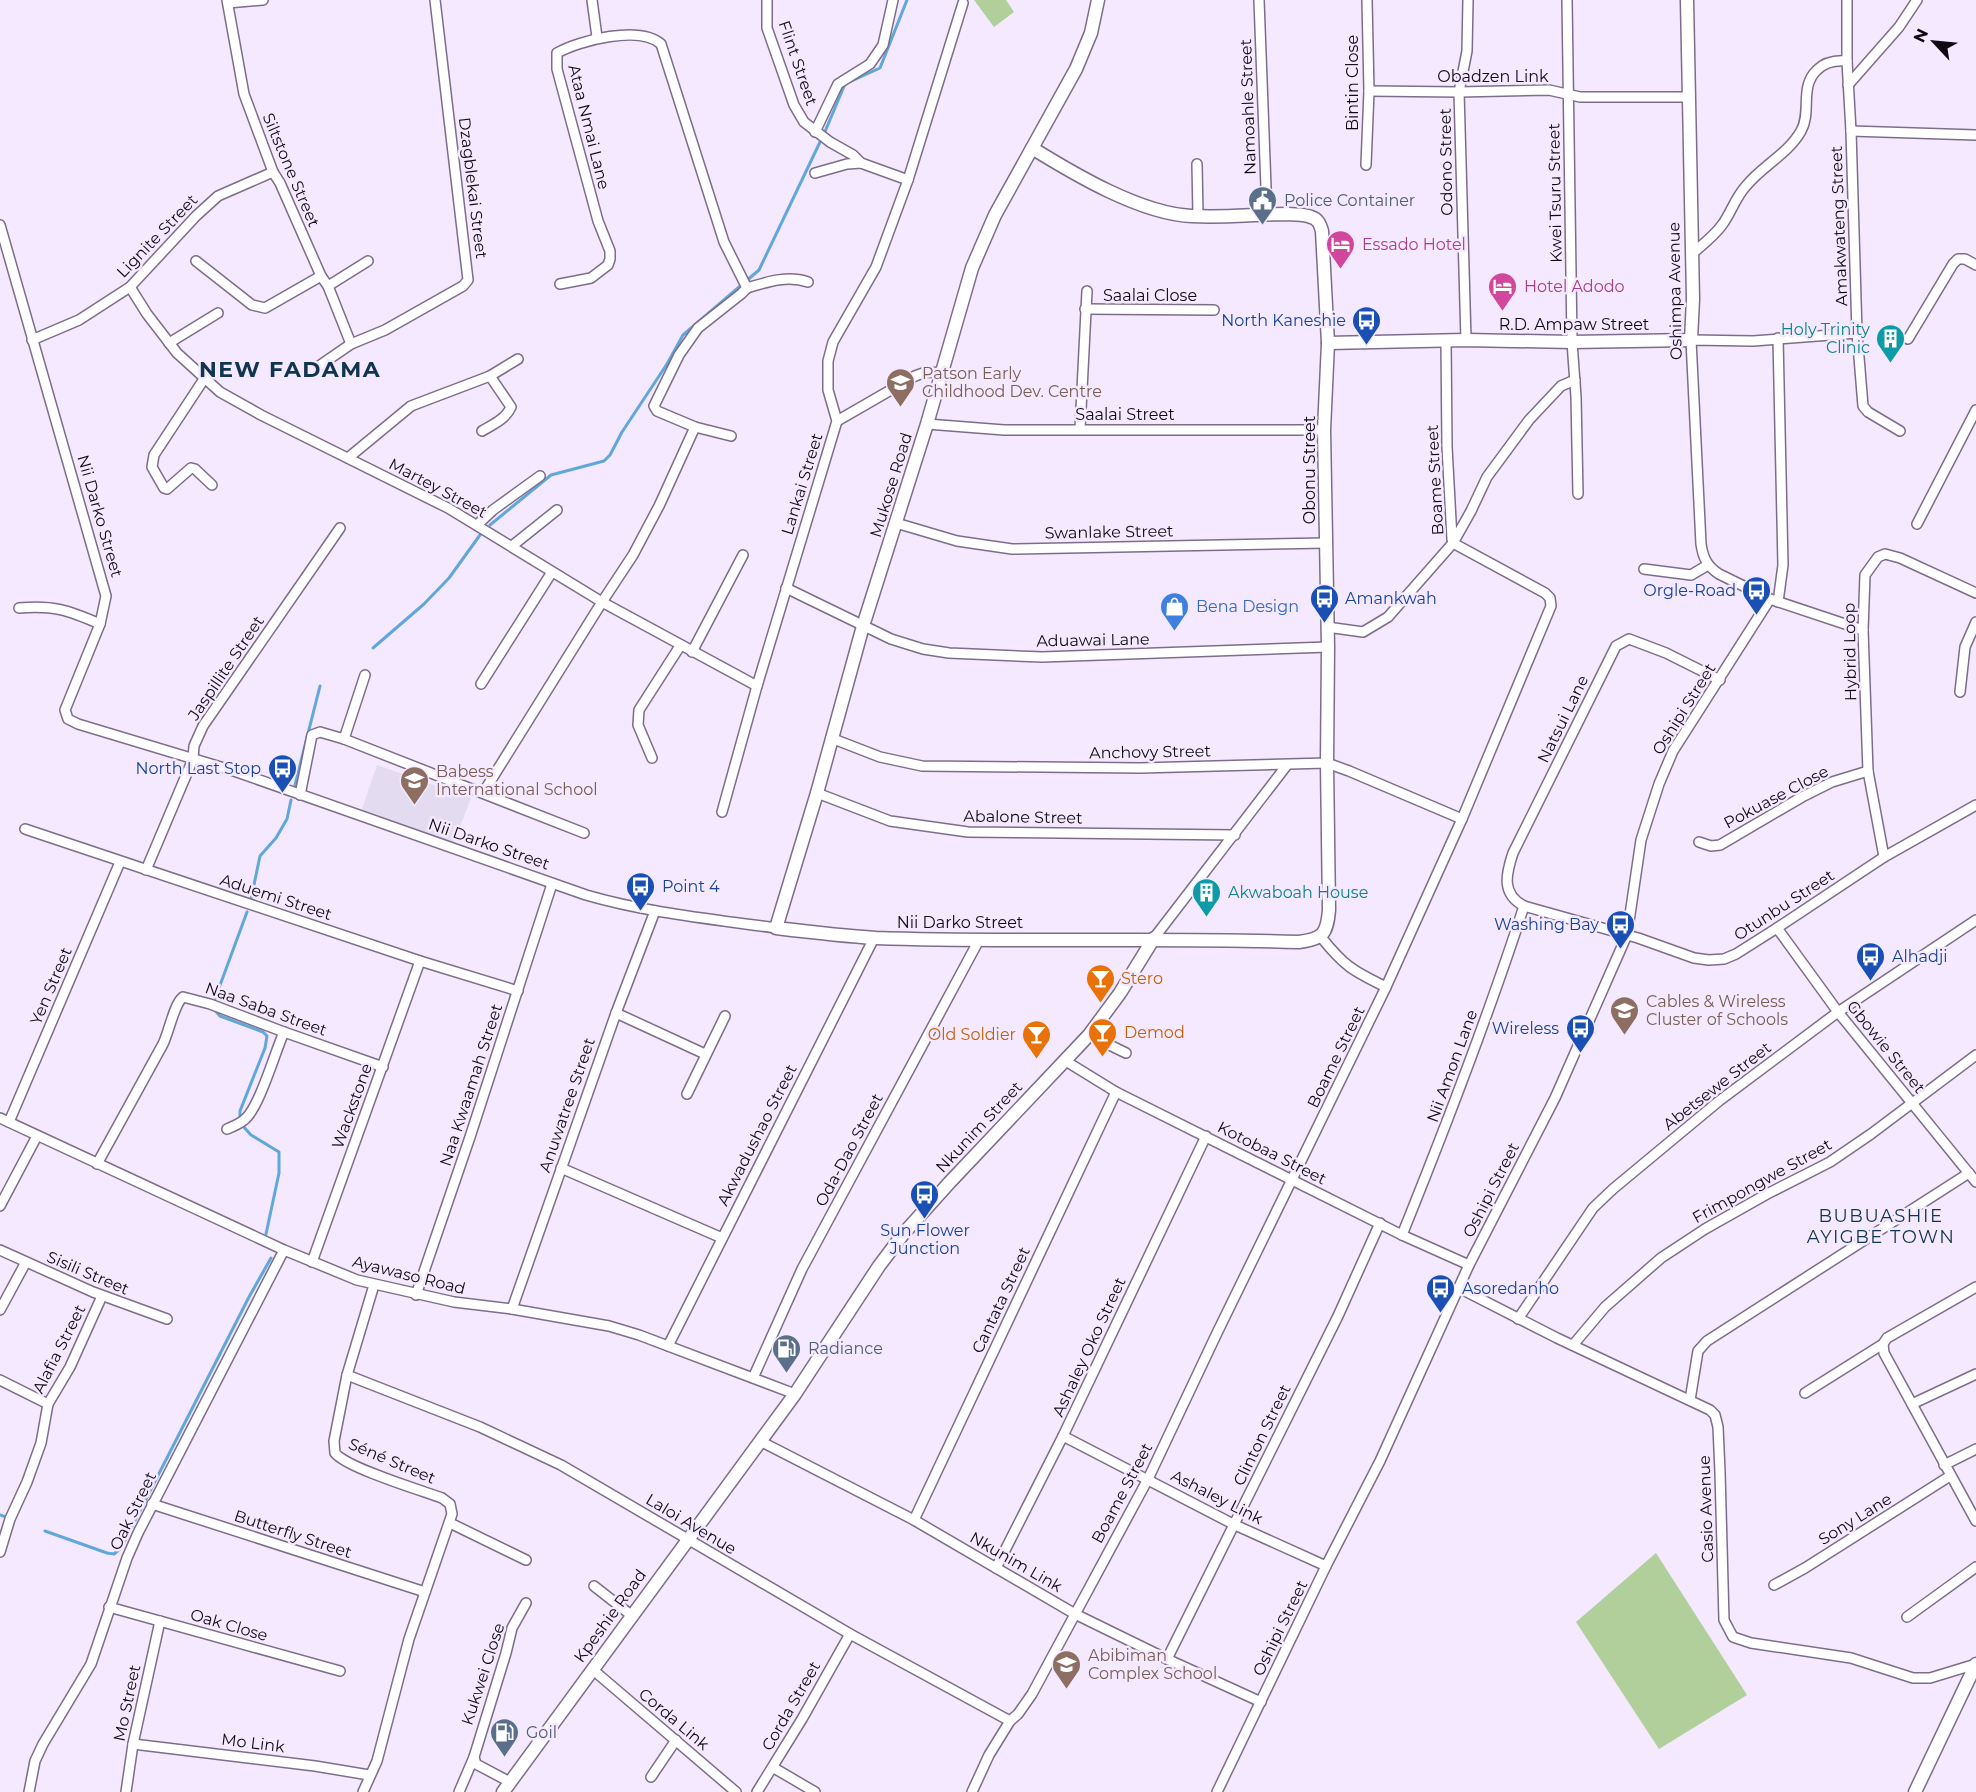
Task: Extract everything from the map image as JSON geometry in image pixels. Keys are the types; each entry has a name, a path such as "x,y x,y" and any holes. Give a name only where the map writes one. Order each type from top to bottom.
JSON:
{"street":[{"path":"227,2 263,0"},
{"name":"Dzagblekai Street","path":"319,366 351,344 395,324 463,286 468,280 435,0"},
{"path":"592,0 597,38"},
{"name":"Flint Street","path":"767,0 767,28 794,105 804,122 815,132 853,155 861,163 908,180"},
{"path":"815,132 838,84 870,64 883,45 893,0"},
{"name":"Mukose Road","path":"776,928 817,793 863,626 927,424 978,251 995,215 1086,48 1098,0"},
{"name":"Namoahle Street","path":"1259,0 1267,214"},
{"name":"Bintin Close","path":"1366,165 1369,91 1367,0"},
{"name":"Odono Street","path":"1466,340 1460,92 1467,51 1468,0"},
{"name":"Kwei Tsuru Street","path":"1567,0 1572,342 1578,494"},
{"name":"Oshimpa Avenue","path":"1687,0 1693,299 1691,340 1701,544 1708,565"},
{"name":"Amakwateng Street","path":"1846,0 1846,61 1851,131 1857,333 1864,410 1900,431"},
{"path":"1848,85 1899,27 1917,0"},
{"name":"Siltstone Street","path":"227,2 244,94 273,172 321,276 328,286 351,344"},
{"name":"Lankai Street","path":"722,812 757,686 837,421 828,390 828,361 833,342 876,267 908,180 963,3"},
{"name":"Ataa Nmai Lane","path":"560,284 591,278 608,265 610,251 598,221 557,69 557,53 597,38 647,36 655,38 661,44 724,242 746,286"},
{"path":"1692,254 1719,228 1746,185 1787,149 1799,134 1803,126 1808,86 1817,69 1832,62 1846,61"},
{"name":"Obadzen Link","path":"1369,91 1549,90 1596,98 1688,98"},
{"path":"1851,131 1976,135"},
{"name":"Obonu Street","path":"1032,148 1066,170 1128,200 1180,215 1304,215 1311,216 1320,223 1328,343 1324,430 1329,910 1326,930 1321,936"},
{"path":"816,173 847,164 861,163"},
{"path":"1197,164 1198,216"},
{"name":"Lignite Street","path":"32,340 79,320 130,288 196,216 218,196 273,172"},
{"name":"Nii Darko Street","path":"0,225 106,596 99,624 65,711 68,719 234,771 552,884 619,904 655,911 776,928 874,938 979,940 1154,938 1299,942 1321,936"},
{"path":"1908,339 1953,264 1958,259 1965,259 1976,265"},
{"path":"195,261 252,305 265,308 321,276"},
{"path":"328,286 368,261"},
{"path":"731,436 695,427 657,411 654,406 679,355 698,328 741,294 746,286 774,280 798,279 808,282"},
{"name":"Martey Street","path":"130,288 169,343 204,379 240,404 448,508 602,602 757,686"},
{"name":"Saalai Close","path":"1080,429 1087,291"},
{"name":"Saalai Close","path":"1085,309 1214,310"},
{"path":"169,343 218,313"},
{"name":"R.D. Ampaw Street","path":"1328,343 1466,340 1753,341 1857,333"},
{"name":"Oshipi Street","path":"1217,1792 1326,1566 1380,1461 1470,1265 1555,1098 1627,935 1641,840 1659,784 1673,751 1720,680 1757,617 1774,600 1783,566 1778,338"},
{"name":"Boame Street","path":"972,1792 989,1755 1010,1720 1018,1714 1032,1694 1148,1479 1386,987 1462,819 1551,606 1550,598 1545,593 1453,543 1450,529 1446,341"},
{"path":"348,458 411,406 490,376 518,359"},
{"path":"837,421 915,376 926,372 942,373"},
{"path":"482,432 502,419 511,407 490,376"},
{"path":"204,379 154,455 152,467 164,488 167,489 191,468 212,485"},
{"path":"1327,627 1363,632 1388,617 1453,543 1472,511 1487,477 1529,420 1561,386 1575,380"},
{"path":"1917,524 1976,410"},
{"name":"Saalai Street","path":"927,424 1004,430 1324,430"},
{"path":"483,793 633,555 659,506 695,427"},
{"path":"477,525 540,476"},
{"path":"512,546 557,510"},
{"name":"Swanlake Street","path":"896,523 957,541 1012,549 1326,543"},
{"name":"Jaspillite Street","path":"146,870 194,759 194,746 198,735 340,528"},
{"name":"Hybrid Loop","path":"1884,857 1868,771 1863,630 1865,575 1878,557 1885,554 1900,558 1976,593"},
{"path":"692,652 743,555"},
{"path":"1644,569 1691,575 1708,565 1719,574 1774,600 1863,630"},
{"path":"481,684 552,572"},
{"name":"Aduawai Lane","path":"786,588 863,626 909,645 949,653 1042,657 1328,647"},
{"path":"19,608 37,606 68,610 99,624"},
{"path":"1960,692 1965,647 1976,622"},
{"name":"Natsui Lane","path":"1524,906 1516,902 1506,882 1510,863 1616,646 1629,639 1666,653 1720,680"},
{"path":"652,758 638,724 639,710 680,646"},
{"path":"344,739 365,675"},
{"path":"298,794 312,735 320,732 344,739 584,833"},
{"name":"Anchovy Street","path":"831,738 880,757 922,766 1140,768 1327,763 1462,819"},
{"name":"Nkunim Street","path":"745,1460 795,1394 879,1266 904,1233 1089,1035 1120,993 1154,938 1287,765"},
{"name":"Pokuase Close","path":"1699,842 1712,846 1720,845 1802,797 1832,782 1868,771"},
{"name":"Abalone Street","path":"817,793 890,821 968,832 1235,835"},
{"name":"Otunbu Street","path":"1524,906 1627,935 1694,958 1724,959 1777,928 1884,857 1976,805"},
{"name":"Aduemi Street","path":"25,829 518,991"},
{"name":"Yen Street","path":"4,1120 120,862"},
{"name":"Naa Kwaamah Street","path":"416,1294 552,884"},
{"name":"Nii Amon Lane","path":"1402,1235 1466,1073 1524,906"},
{"name":"Anuwatree Street","path":"512,1309 616,1013 655,911"},
{"name":"Abetsewe Street","path":"1518,1319 1593,1208 1613,1189 1719,1101 1838,1012 1976,920"},
{"name":"Gbowie Street","path":"1777,928 1838,1012 1974,1179"},
{"path":"1321,936 1338,959 1348,968 1386,987"},
{"name":"Akwadushao Street","path":"668,1346 874,938"},
{"name":"Oda-Dao Street","path":"753,1378 802,1269 979,940"},
{"name":"Wackstone","path":"312,1262 420,960"},
{"name":"Naa Saba Street","path":"97,1164 163,1044 170,1030 176,1003 180,999 186,997 213,1005 382,1066"},
{"path":"616,1013 705,1054"},
{"path":"687,1094 726,1016"},
{"path":"227,1129 241,1122 252,1111 284,1032"},
{"path":"1089,1035 1126,1053"},
{"name":"Frimpongwe Street","path":"1573,1345 1605,1306 1661,1258 1705,1229 1830,1162 1976,1055"},
{"name":"Kotobaa Street","path":"1064,1060 1116,1092 1292,1181 1402,1235 1470,1265"},
{"name":"Cantata Street","path":"914,1520 1116,1092"},
{"name":"Ayawaso Road","path":"4,1120 284,1250 374,1285 470,1305 512,1309 609,1326 795,1394"},
{"path":"0,1206 38,1136"},
{"name":"Ashaley Oko Street","path":"996,1568 1063,1436 1206,1136"},
{"path":"561,1168 722,1238"},
{"path":"1690,1400 1698,1351 1707,1341 1974,1179"},
{"name":"Clinton Street","path":"1167,1659 1338,1316 1380,1224"},
{"name":"Sisili Street","path":"0,1250 102,1296 167,1319"},
{"name":"Oak Street","path":"29,1792 35,1761 43,1744 91,1664 127,1558 152,1504 284,1250"},
{"path":"0,1310 26,1262"},
{"name":"Séné Street","path":"374,1285 347,1375 334,1441 335,1453 343,1460 442,1498 450,1504 450,1523"},
{"path":"1805,1393 1883,1344 1887,1338 1976,1287"},
{"name":"Casio Avenue","path":"1459,1288 1518,1319 1690,1400 1715,1415 1718,1427 1720,1472 1724,1620 1733,1637 1751,1643 1851,1658 1913,1678 1930,1678 1976,1664"},
{"name":"Alafia Street","path":"0,1552 10,1519 27,1482 40,1443 48,1404 70,1366 102,1296"},
{"path":"1883,1344 1884,1353 1976,1521"},
{"path":"1912,1404 1976,1374"},
{"name":"Laloi Avenue","path":"347,1375 480,1427 532,1451 603,1488 850,1634 1010,1720"},
{"path":"0,1380 48,1404"},
{"name":"Ashaley Link","path":"1063,1436 1235,1525 1326,1566"},
{"name":"Nkunim Link","path":"759,1441 914,1520 1075,1614 1261,1702"},
{"path":"1944,1465 1976,1449"},
{"name":"Kpeshie Road","path":"506,1787 745,1460"},
{"name":"Sony Lane","path":"1774,1585 1805,1568 1950,1476"},
{"name":"Butterfly Street","path":"152,1504 425,1592"},
{"path":"363,1792 377,1761 400,1672 450,1523 526,1560"},
{"path":"1907,1617 1976,1567"},
{"path":"594,1586 631,1615"},
{"name":"Kukwei Close","path":"459,1792 474,1757 512,1628 526,1603"},
{"name":"Oak Close","path":"109,1607 340,1671"},
{"name":"Mo Street","path":"126,1792 133,1744 160,1621"},
{"name":"Corda Street","path":"757,1792 774,1768 850,1634"},
{"path":"1915,1792 1976,1664"},
{"name":"Corda Link","path":"592,1669 736,1792"},
{"path":"651,1777 676,1740"},
{"name":"Mo Link","path":"133,1744 315,1766 369,1775"},
{"path":"474,1757 476,1764 506,1787"},
{"path":"774,1768 815,1792"}],"shaded area":[{"name":"Babess International School","path":"377,765 471,798 453,845 361,812"}],"green space":[{"path":"974,0 1006,0 1014,12 994,27"},
{"path":"1656,1553 1747,1695 1659,1749 1576,1622"}],"waterway":[{"path":"824,134 845,84 880,68 907,0"},
{"path":"490,525 551,475 604,461 610,455 683,335 759,270 821,140"},
{"path":"373,648 424,604 449,578 480,535"},
{"path":"295,785 320,686"},
{"path":"251,899 260,856 276,838 287,819 291,800"},
{"path":"247,912 212,1007 220,1016 263,1032 267,1036 265,1048 240,1111 242,1125 251,1135 279,1152 279,1173 266,1234"},
{"path":"45,1531 107,1553 114,1554 121,1548 271,1258"},
{"path":"0,1515 6,1517"}],"place":[{"name":"Police Container","path":"1263,226"},
{"name":"Essado Hotel","path":"1341,270"},
{"name":"Hotel Adodo","path":"1503,312"},
{"name":"North Kaneshie","path":"1367,346"},
{"name":"Holy Trinity Clinic","path":"1891,364"},
{"name":"Patson Early Childhood Dev. Centre","path":"901,408"},
{"name":"Orgle-Road","path":"1757,616"},
{"name":"Amankwah","path":"1324,624"},
{"name":"Bena Design","path":"1175,632"},
{"name":"North Last Stop","path":"282,794"},
{"name":"Babess International School","path":"415,806"},
{"name":"Point 4","path":"641,912"},
{"name":"Akwaboah House","path":"1207,918"},
{"name":"Washing Bay","path":"1620,950"},
{"name":"Alhadji","path":"1871,982"},
{"name":"Stero","path":"1100,1004"},
{"name":"Cables & Wireless Cluster of Schools","path":"1625,1036"},
{"name":"Wireless","path":"1580,1054"},
{"name":"Demod","path":"1103,1058"},
{"name":"Old Soldier","path":"1037,1060"},
{"name":"Sun Flower Junction","path":"925,1220"},
{"name":"Asoredanho","path":"1441,1314"},
{"name":"Radiance","path":"787,1374"},
{"name":"Abibiman Complex School","path":"1067,1690"},
{"name":"Goil","path":"505,1758"}],"district":[{"name":"NEW FADAMA","path":"290,369"},
{"name":"BUBUASHIE AYIGBE TOWN","path":"1881,1226"}]}
